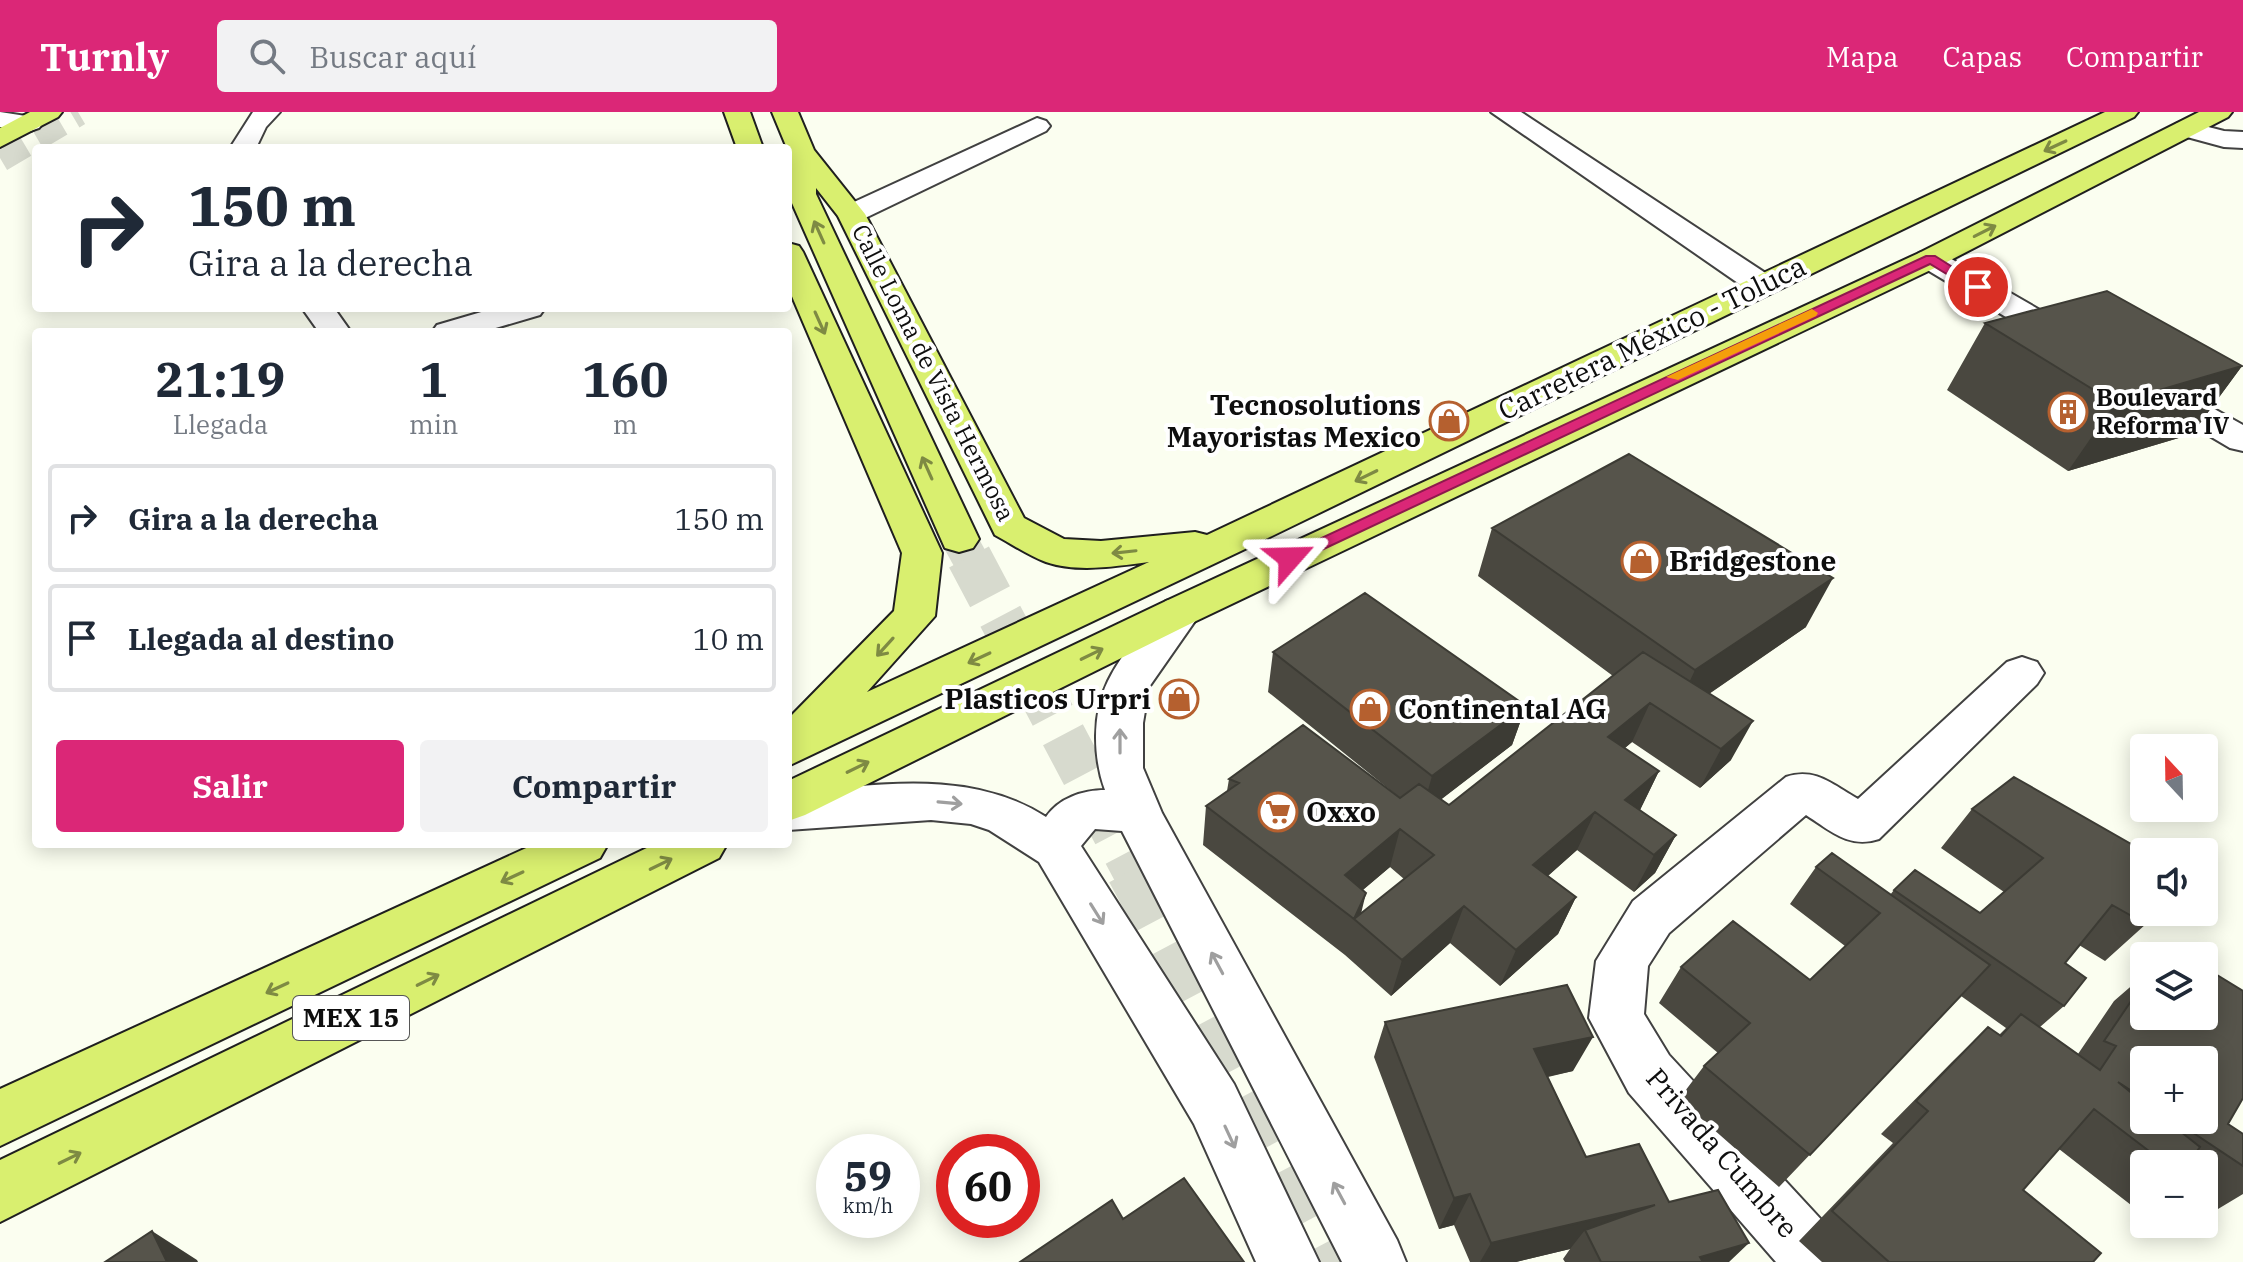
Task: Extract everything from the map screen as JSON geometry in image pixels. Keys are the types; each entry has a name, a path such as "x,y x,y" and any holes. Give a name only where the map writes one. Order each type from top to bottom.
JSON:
{"main road":[{"path":"737,112 749,144"},
{"name":"Calle Loma de Vista Hermosa","path":"785,112 802,152 851,214 1009,526 1057,552 1101,554 1229,541"},
{"name":"Carretera México - Toluca","path":"792,745 1229,541 2125,112"},
{"name":"Carretera México - Toluca","path":"792,800 1181,611 1930,259 2219,112"},
{"path":"0,139 40,117"},
{"path":"792,743 914,616 941,546 802,194 802,152"},
{"path":"792,260 948,561 977,557 1000,544 1009,526"},
{"name":"MEX 15","path":"0,1118 574,848"},
{"name":"MEX 15","path":"0,1192 694,848"}],"street":[{"path":"245,144 255,124 267,112"},
{"path":"1504,112 1762,285"},
{"path":"0,119 40,117"},
{"path":"851,214 1037,126"},
{"path":"2185,129 2224,139 2243,140"},
{"path":"1930,259 2243,440"},
{"path":"462,328 516,312"},
{"path":"1181,611 1128,684 1120,723 1120,768 1139,816 1375,1262"},
{"name":"Privada Cumbre","path":"1818,1262 1649,1074 1616,1018 1622,961 1651,917 1803,790 1862,825 2022,673"},
{"path":"792,811 931,801 971,805 1005,815 1056,848 1214,1104 1288,1262"},
{"path":"1056,848 1061,830 1075,815 1096,808 1118,808 1139,816"}],"building":[{"path":"2107,291 2242,366 2115,403 1985,323"},
{"path":"1629,454 1833,578 1695,670 1492,528"},
{"path":"1365,593 1526,706 1432,776 1273,652"},
{"path":"1643,652 1753,721 1721,749 1650,703 1608,737 1659,771 1625,800 1676,835 1654,855 1595,812 1533,865 1576,897 1516,950 1464,906 1402,960 1354,919 1206,806 1239,783 1229,779 1303,725 1400,798 1419,784 1449,805","holes":["1400,829 1434,855 1354,919 1366,893 1345,875"]},
{"path":"2014,777 2130,843 2130,915 2112,905 2065,963 2086,978 2064,1006 1894,890 1915,870 1980,913 2043,858 1972,809"},
{"path":"1832,853 1990,965 1810,1155 1704,1066 1750,1023 1681,967 1733,921 1810,980 1880,913 1816,867"},
{"path":"2218,976 2243,991 2243,1098 2228,1124 2243,1134 2243,1166 2195,1134 2218,1134 2218,1046 2130,1046 2130,1090 2118,1082 2130,1092 2130,1134 2184,1134 2200,1147 2198,1150 2148,1150 2094,1109 2023,1190 2101,1253 2093,1262 1889,1262 1832,1211 1928,1111 1916,1101 1988,1027 2001,1036 2021,1014 2100,1070 2116,1046 2104,1041 2130,1003 2130,1030 2218,1030"},
{"path":"1567,985 1593,1037 1534,1049 1586,1157 1639,1144 1669,1202 1718,1190 1749,1243 1700,1257 1703,1262 1601,1262 1585,1230 1655,1205 1491,1243 1470,1194 1454,1198 1385,1022"},
{"path":"1184,1178 1244,1262 1020,1262 1112,1200 1123,1219"},
{"path":"152,1231 167,1262 105,1262"}],"tunnel":[{"path":"0,158 78,112"},
{"path":"959,539 970,559"},
{"path":"969,557 1135,871"},
{"path":"1134,869 1343,1262"}],"slow traffic":[{"path":"1673,377 1812,313"}],"place":[{"name":"Boulevard Reforma IV","path":"2068,412"},
{"name":"Tecnosolutions Mayoristas Mexico","path":"1449,421"},
{"name":"Bridgestone","path":"1641,561"},
{"name":"Plasticos Urpri","path":"1179,699"},
{"name":"Continental AG","path":"1370,709"},
{"name":"Oxxo","path":"1278,812"}],"route":[{"path":"1290,558 1930,259 1978,287"}]}
